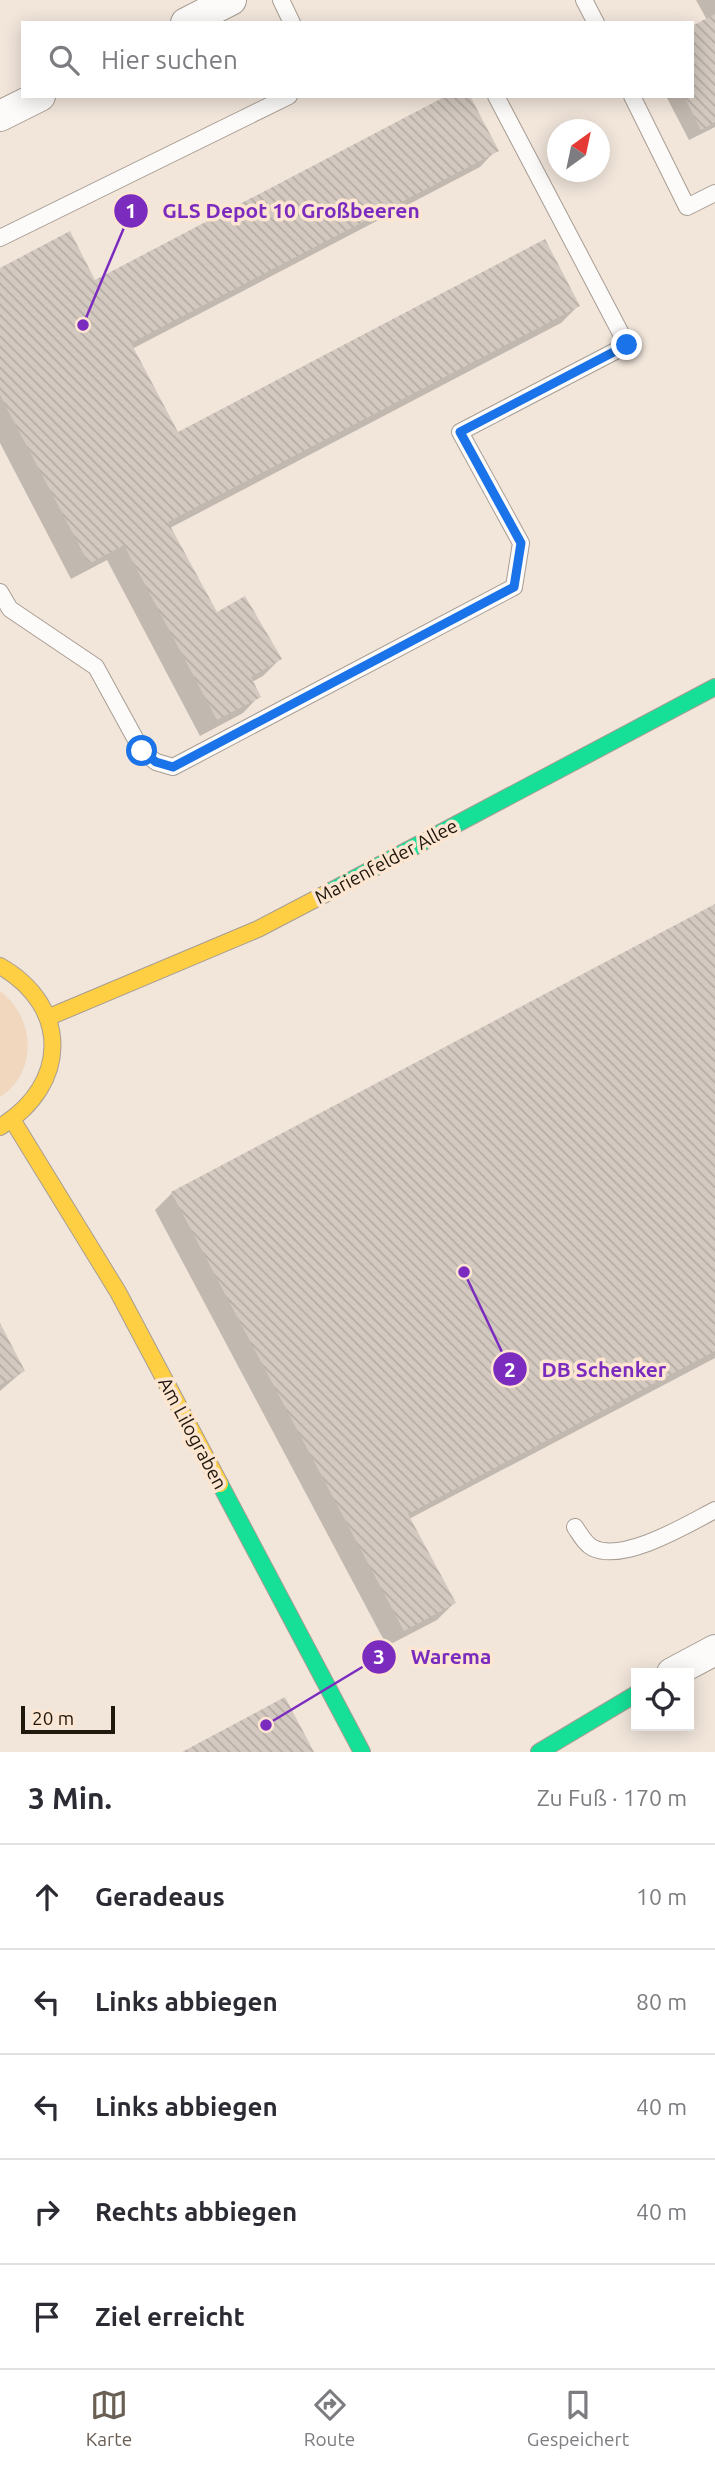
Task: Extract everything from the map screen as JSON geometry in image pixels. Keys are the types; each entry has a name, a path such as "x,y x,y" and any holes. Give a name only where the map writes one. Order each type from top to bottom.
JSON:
{"street":[{"path":"190,21 231,0"},
{"path":"0,116 36,98"},
{"name":"Marienfelder Allee","path":"49,1017 258,929 715,687"},
{"path":"0,967 18,976 36,994 49,1017 54,1046 49,1075 35,1102 6,1124"},
{"name":"Am Lilograben","path":"6,1124 35,1161 118,1292 362,1752"},
{"path":"681,1668 715,1650"},
{"path":"539,1752 631,1697"}],"lane":[{"path":"281,0 291,21"},
{"path":"584,0 595,21"},
{"path":"0,239 285,98"},
{"path":"0,592 9,609 96,667 142,751 156,762 173,767 514,587 521,543 460,432 627,345 497,98"},
{"path":"633,98 687,207 715,193"},
{"path":"575,1527 582,1538 594,1548 615,1550 638,1547 665,1537 715,1510"}],"shaded area":[{"path":"0,991 12,1002 20,1015 28,1044 21,1073 13,1086 0,1097"}],"building":[{"path":"715,14 715,122 701,130 685,98 694,98 694,25"},
{"path":"442,98 471,98 499,151 131,343 178,432 545,239 580,306 168,522 217,612 245,596 282,659 251,677 261,697 217,720 124,545 89,564 0,395 0,268 70,231 95,280"},
{"path":"715,904 715,1351 408,1514 456,1603 404,1631 171,1192"},
{"path":"0,1323 25,1371 0,1385"},
{"path":"285,1697 314,1752 182,1752"}],"traffic: fast":[{"path":"325,894 715,687"},
{"path":"220,1484 362,1752"},
{"path":"539,1752 631,1697"}],"traffic: slow":[{"path":"49,1017 258,929 325,894"},
{"path":"0,966 23,983 40,1003 49,1024 52,1046 49,1068 39,1090 23,1110 0,1127"},
{"path":"13,1121 118,1292 220,1484"}],"place":[{"name":"GLS Depot 10 Großbeeren","path":"83,325"},
{"name":"DB Schenker","path":"464,1272"},
{"name":"Warema","path":"266,1725"}],"route":[{"path":"142,751 156,762 173,767 514,587 521,543 460,432 627,345"}]}
